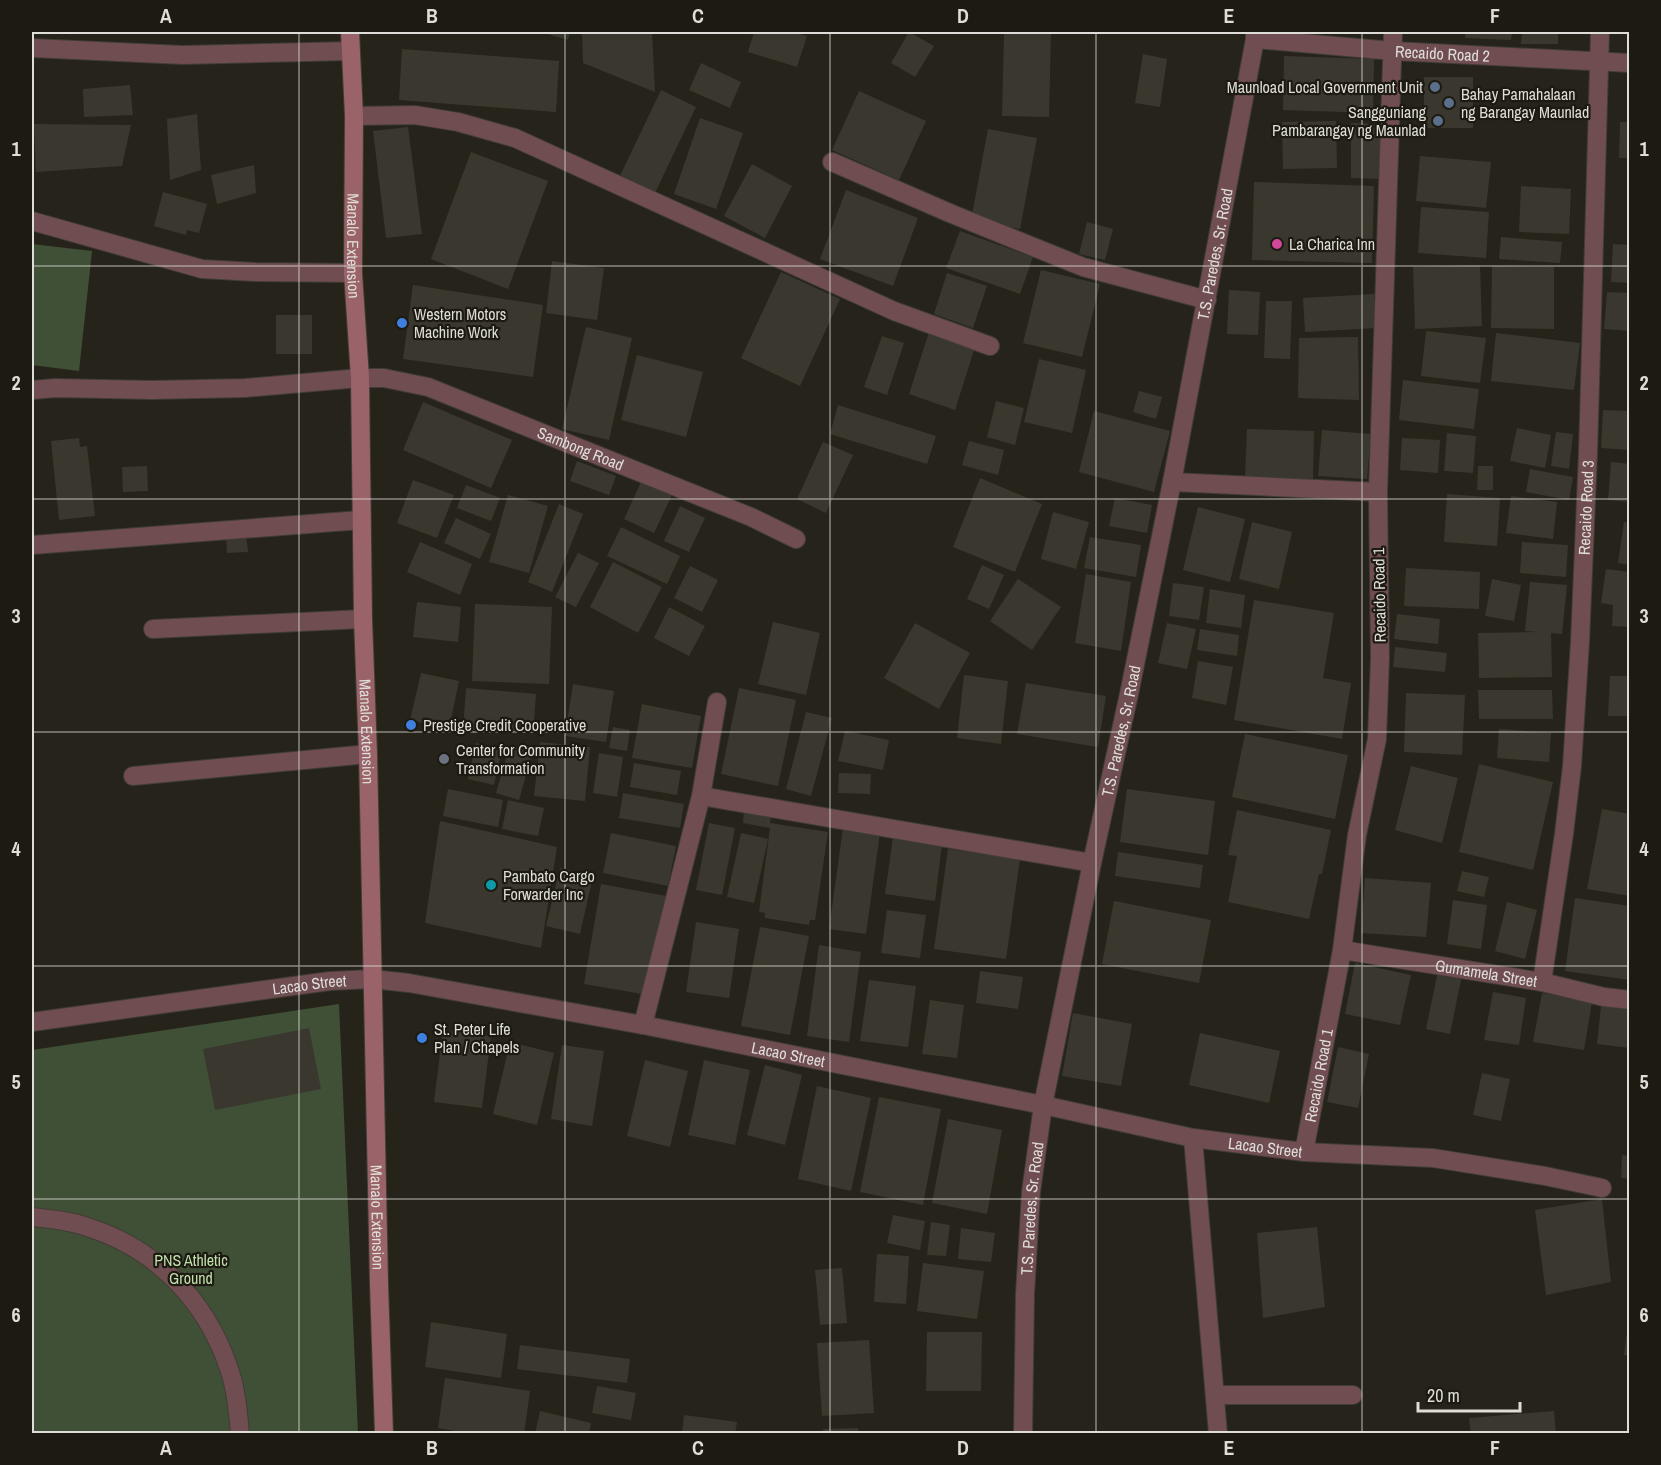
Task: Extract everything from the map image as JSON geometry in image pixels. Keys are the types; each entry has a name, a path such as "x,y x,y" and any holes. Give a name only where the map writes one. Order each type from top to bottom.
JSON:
{"street":[{"name":"Manalo Extension","path":"350,32 354,116 353,273 360,378 363,619 384,1434"},
{"name":"Recaido Road 1","path":"1304,1152 1342,950 1357,835 1377,739 1380,658 1378,492 1393,32"},
{"name":"Recaido Road 3","path":"1542,982 1572,766 1580,642 1600,32"},
{"name":"Recaido Road 2","path":"1255,35 1393,51 1629,63"},
{"name":"T.S. Paredes, Sr. Road","path":"1023,1434 1025,1294 1031,1192 1043,1105 1172,483 1255,35"},
{"path":"32,48 183,55 350,51"},
{"path":"354,116 415,115 458,122 515,138 894,312 990,346"},
{"path":"832,162 1083,267 1207,300"},
{"path":"32,221 202,269 353,273"},
{"name":"Sambong Road","path":"32,390 245,388 384,378 429,387 751,516 796,538"},
{"path":"1172,483 1378,492"},
{"path":"32,545 361,520"},
{"path":"153,629 363,619"},
{"path":"643,1025 701,796 717,702"},
{"path":"132,776 368,754"},
{"path":"701,796 1092,863"},
{"name":"Gumamela Street","path":"1342,950 1542,982 1604,997 1629,1000"},
{"name":"Lacao Street","path":"32,1022 330,981 372,979 409,983 643,1025 1043,1105 1193,1138 1304,1152 1433,1158 1545,1176 1602,1188"},
{"path":"1193,1138 1218,1434"},
{"path":"32,1217 58,1220 91,1228 122,1241 151,1258 177,1280 216,1335 229,1367 237,1400 240,1434"},
{"path":"1215,1395 1353,1395"}],"green space":[{"path":"32,244 92,251 79,371 32,365"},
{"name":"PNS Athletic Ground","path":"339,1004 358,1433 32,1434 32,1050"}],"building":[{"path":"541,32 570,32 568,40"},
{"path":"582,32 652,32 655,92 583,63"},
{"path":"754,32 792,32 807,36 797,67 748,52"},
{"path":"909,32 934,46 915,77 891,63"},
{"path":"1004,32 1051,32 1049,117 1002,116"},
{"path":"1465,32 1512,32 1511,40 1465,38"},
{"path":"1522,32 1558,32 1558,44 1521,44"},
{"path":"402,49 559,61 556,112 399,100"},
{"path":"1143,54 1167,59 1160,107 1135,103"},
{"path":"1284,56 1374,59 1373,113 1283,110"},
{"path":"701,63 741,82 730,108 689,90"},
{"name":"Bahay Pamahalaan ng Barangay Maunlad","path":"1424,77 1473,77 1473,128 1424,128"},
{"path":"130,85 133,115 84,117 83,89"},
{"path":"661,90 696,107 653,197 618,180"},
{"path":"859,91 926,121 899,180 832,150"},
{"path":"197,114 201,170 170,180 167,119"},
{"path":"700,118 743,133 716,209 674,194"},
{"path":"1336,121 1337,168 1283,169 1282,122"},
{"path":"1620,122 1630,122 1630,158 1619,158"},
{"path":"1351,123 1381,124 1381,179 1351,178"},
{"path":"34,124 131,125 122,166 36,172"},
{"path":"408,127 422,234 386,238 373,131"},
{"path":"988,129 1037,138 1020,229 971,220"},
{"path":"471,152 548,181 508,289 431,259"},
{"path":"1420,156 1491,162 1486,208 1416,201"},
{"path":"752,164 792,186 765,238 724,216"},
{"path":"254,165 256,193 217,204 211,175"},
{"path":"1254,182 1374,186 1372,263 1252,260"},
{"path":"1521,186 1571,189 1569,234 1519,232"},
{"path":"846,190 918,218 893,286 820,259"},
{"path":"163,192 207,204 199,233 187,230 186,235 154,226"},
{"path":"1421,207 1489,212 1486,258 1418,253"},
{"path":"1087,222 1113,229 1105,260 1079,254"},
{"path":"960,231 1033,257 1020,294 946,268"},
{"path":"1501,237 1562,242 1560,263 1499,259"},
{"path":"1613,244 1630,245 1630,283 1611,282"},
{"path":"552,261 604,268 597,320 546,313"},
{"path":"1480,265 1482,326 1415,329 1413,267"},
{"path":"1492,266 1554,267 1554,329 1491,328"},
{"path":"1041,270 1100,284 1082,357 1023,343"},
{"path":"781,272 840,299 800,386 741,358"},
{"path":"947,273 987,286 973,328 934,314"},
{"path":"413,285 543,305 533,377 403,359"},
{"path":"1229,290 1260,292 1258,335 1227,334"},
{"path":"1607,292 1630,293 1630,331 1604,329"},
{"path":"1374,294 1376,328 1305,332 1303,298"},
{"path":"1266,301 1292,301 1290,359 1264,358"},
{"path":"276,315 312,315 312,354 276,354"},
{"path":"586,327 632,338 609,440 562,429"},
{"path":"1426,331 1486,338 1480,383 1421,376"},
{"path":"929,332 975,347 955,410 909,394"},
{"path":"1496,333 1580,343 1574,390 1491,381"},
{"path":"882,336 904,343 887,395 864,387"},
{"path":"1358,337 1359,400 1298,398 1299,338"},
{"path":"637,355 703,372 686,437 621,420"},
{"path":"1039,359 1086,370 1072,433 1024,422"},
{"path":"1403,380 1479,389 1474,429 1399,420"},
{"path":"1139,391 1162,397 1156,419 1133,412"},
{"path":"996,401 1024,408 1015,445 987,437"},
{"path":"423,402 512,440 491,488 403,450"},
{"path":"838,405 936,436 927,464 830,434"},
{"path":"1603,410 1630,411 1630,450 1601,448"},
{"path":"1094,411 1170,431 1154,492 1079,472"},
{"path":"1517,428 1551,435 1545,468 1510,461"},
{"path":"1247,429 1314,431 1313,480 1245,478"},
{"path":"1322,430 1371,434 1367,479 1318,476"},
{"path":"1556,432 1573,434 1569,469 1551,466"},
{"path":"1447,433 1476,436 1473,473 1444,471"},
{"path":"79,438 80,447 87,446 95,516 59,520 51,441"},
{"path":"1402,438 1440,440 1438,473 1400,470"},
{"path":"969,441 1004,450 998,475 962,465"},
{"path":"823,442 853,455 826,513 797,499"},
{"path":"577,461 616,476 609,495 570,481"},
{"path":"1611,462 1630,464 1630,502 1608,500"},
{"path":"147,466 148,491 123,492 122,467"},
{"path":"1478,466 1493,466 1493,490 1477,490"},
{"path":"1530,469 1573,477 1569,500 1526,492"},
{"path":"643,478 673,493 654,533 624,519"},
{"path":"980,478 1042,504 1015,572 953,547"},
{"path":"413,480 454,495 437,538 397,523"},
{"path":"466,485 500,498 491,521 457,508"},
{"path":"1447,494 1500,498 1497,546 1444,542"},
{"path":"508,495 548,506 529,573 489,562"},
{"path":"1511,496 1557,502 1553,539 1506,533"},
{"path":"1115,498 1152,505 1147,533 1109,526"},
{"path":"559,504 583,514 552,592 528,582"},
{"path":"680,506 705,518 689,552 664,541"},
{"path":"1198,507 1245,519 1230,582 1183,570"},
{"path":"1053,512 1089,522 1076,569 1041,559"},
{"path":"456,518 491,534 480,559 444,543"},
{"path":"1252,522 1292,532 1279,589 1239,579"},
{"path":"1624,522 1630,523 1630,565 1618,563"},
{"path":"621,527 680,556 667,584 607,556"},
{"path":"246,533 248,552 227,553 226,534"},
{"path":"1090,537 1141,545 1136,577 1084,568"},
{"path":"420,542 472,564 460,595 407,572"},
{"path":"1522,542 1568,545 1566,577 1520,573"},
{"path":"578,553 599,563 576,607 555,597"},
{"path":"613,562 662,587 638,633 590,607"},
{"path":"982,565 1004,575 989,609 967,599"},
{"path":"690,566 718,580 702,612 674,598"},
{"path":"1406,568 1480,572 1479,609 1404,606"},
{"path":"1606,569 1630,572 1630,627 1612,626 1613,605 1601,603"},
{"path":"1086,574 1131,582 1121,651 1075,643"},
{"path":"1018,579 1061,607 1032,650 990,621"},
{"path":"1492,579 1521,585 1514,621 1485,616"},
{"path":"1530,582 1567,585 1562,634 1551,633 1552,677 1479,678 1478,633 1539,632 1525,631"},
{"path":"1173,583 1204,587 1199,620 1169,616"},
{"path":"1210,589 1245,595 1241,628 1206,623"},
{"path":"1254,600 1334,613 1323,678 1351,683 1342,739 1234,720"},
{"path":"417,602 461,607 458,642 413,637"},
{"path":"475,604 552,607 549,684 472,681"},
{"path":"669,607 705,626 689,656 654,638"},
{"path":"1397,614 1440,619 1438,644 1394,639"},
{"path":"773,622 820,633 806,695 758,684"},
{"path":"915,623 970,653 939,709 884,678"},
{"path":"1167,623 1196,629 1187,669 1158,663"},
{"path":"1200,629 1239,635 1237,656 1197,650"},
{"path":"1395,647 1447,653 1445,672 1393,667"},
{"path":"1198,661 1233,667 1226,705 1192,698"},
{"path":"421,673 459,681 449,729 410,720"},
{"path":"964,675 1008,681 1001,744 957,738"},
{"path":"1610,676 1630,676 1630,716 1608,716"},
{"path":"1026,683 1106,696 1098,747 1017,734"},
{"path":"573,684 614,691 606,742 565,736"},
{"path":"466,688 536,694 533,733 463,729"},
{"path":"739,688 796,700 778,786 721,774"},
{"path":"1478,690 1552,690 1553,719 1479,719"},
{"path":"1406,693 1465,695 1462,755 1404,752"},
{"path":"642,704 701,716 692,768 632,758"},
{"path":"806,712 832,718 811,796 786,789"},
{"path":"613,727 630,730 627,751 609,748"},
{"path":"1499,729 1551,733 1549,762 1497,758"},
{"path":"845,731 889,740 883,770 838,761"},
{"path":"1245,734 1348,755 1335,819 1232,797"},
{"path":"540,742 590,747 585,801 534,796"},
{"path":"476,743 502,749 494,785 468,779"},
{"path":"510,745 533,751 519,800 496,793"},
{"path":"599,753 623,757 617,797 593,793"},
{"path":"634,763 681,771 677,795 630,787"},
{"path":"1479,764 1553,782 1533,870 1459,852"},
{"path":"1411,766 1458,778 1442,843 1395,830"},
{"path":"839,773 871,774 870,794 838,793"},
{"path":"448,789 503,800 498,827 443,816"},
{"path":"1127,789 1215,801 1208,855 1120,842"},
{"path":"623,793 684,804 680,828 619,818"},
{"path":"508,800 544,808 538,836 502,829"},
{"path":"1602,809 1630,814 1630,896 1587,889"},
{"path":"1237,810 1331,830 1322,874 1319,874 1309,919 1228,902 1237,856 1228,855"},
{"path":"744,812 771,817 770,823 828,832 815,920 810,920 809,925 765,918 765,913 759,912 770,828 743,823"},
{"name":"Pambato Cargo Forwarder Inc","path":"440,821 557,847 541,948 425,923"},
{"path":"709,823 735,828 722,895 696,890"},
{"path":"843,828 880,833 866,934 829,929"},
{"path":"611,833 676,846 668,886 603,873"},
{"path":"741,833 768,839 754,903 727,897"},
{"path":"893,837 942,844 935,901 885,894"},
{"path":"948,849 1020,859 1006,959 934,949"},
{"path":"1118,852 1203,865 1200,888 1115,876"},
{"path":"560,868 593,876 580,934 546,926"},
{"path":"1462,871 1489,877 1484,897 1457,891"},
{"path":"1365,878 1431,883 1426,937 1361,933"},
{"path":"601,884 666,896 648,995 584,984"},
{"path":"1575,898 1630,906 1630,980 1565,971"},
{"path":"1453,900 1487,905 1481,949 1447,944"},
{"path":"1114,901 1211,920 1199,983 1102,964"},
{"path":"1507,902 1537,910 1525,959 1495,951"},
{"path":"887,910 926,915 920,958 881,953"},
{"path":"696,922 739,929 729,998 686,992"},
{"path":"760,927 809,936 790,1035 741,1026"},
{"path":"819,945 861,952 849,1042 807,1036"},
{"path":"1355,963 1411,975 1400,1025 1345,1014"},
{"path":"980,971 1023,977 1018,1009 976,1003"},
{"path":"1438,971 1462,975 1450,1034 1426,1029"},
{"path":"869,980 916,986 908,1047 860,1041"},
{"path":"1493,992 1526,998 1519,1045 1484,1040"},
{"path":"1542,993 1592,1002 1584,1050 1533,1042"},
{"path":"930,1000 964,1005 957,1058 922,1054"},
{"path":"1601,1006 1630,1010 1630,1048 1597,1044"},
{"path":"1073,1013 1132,1024 1121,1086 1062,1076"},
{"path":"309,1028 321,1089 215,1110 203,1049"},
{"path":"443,1030 491,1036 482,1108 434,1102"},
{"path":"1200,1033 1280,1051 1269,1103 1189,1085"},
{"path":"510,1042 554,1053 537,1125 493,1114"},
{"path":"562,1045 604,1051 592,1126 551,1119"},
{"path":"1338,1047 1369,1054 1358,1108 1327,1102"},
{"path":"645,1060 688,1071 670,1147 627,1136"},
{"path":"704,1060 750,1070 735,1145 688,1135"},
{"path":"765,1065 802,1075 785,1145 747,1135"},
{"path":"1482,1073 1510,1079 1501,1121 1473,1115"},
{"path":"817,1086 871,1098 851,1191 798,1179"},
{"path":"879,1097 941,1109 923,1205 860,1192"},
{"path":"948,1119 1002,1130 987,1214 932,1203"},
{"path":"1622,1155 1630,1156 1630,1179 1621,1178"},
{"path":"1602,1199 1611,1282 1546,1295 1535,1210"},
{"path":"893,1215 925,1221 920,1250 887,1243"},
{"path":"931,1222 950,1225 946,1256 927,1255"},
{"path":"1317,1227 1325,1307 1263,1318 1257,1233"},
{"path":"961,1228 995,1233 991,1262 958,1259"},
{"path":"877,1254 909,1256 906,1304 874,1302"},
{"path":"923,1263 984,1271 977,1319 917,1311"},
{"path":"842,1268 847,1323 820,1325 815,1270"},
{"path":"431,1322 507,1334 501,1378 425,1367"},
{"path":"1628,1324 1630,1324 1630,1355 1624,1355"},
{"path":"927,1332 982,1332 981,1391 926,1391"},
{"path":"869,1340 874,1413 822,1416 817,1343"},
{"path":"520,1345 630,1359 627,1383 517,1369"},
{"path":"445,1378 530,1391 524,1434 472,1434 438,1428"},
{"path":"597,1386 636,1393 631,1420 592,1413"},
{"path":"540,1411 591,1423 589,1434 535,1434"},
{"path":"1554,1411 1556,1434 1471,1434 1469,1418"},
{"path":"684,1415 737,1422 735,1434 682,1434"},
{"path":"858,1428 859,1434 824,1434 823,1429"}],"place":[{"name":"Maunload Local Government Unit","path":"1435,87"},
{"name":"Bahay Pamahalaan ng Barangay Maunlad","path":"1449,103"},
{"name":"Sangguniang Pambarangay ng Maunlad","path":"1438,121"},
{"name":"La Charica Inn","path":"1277,244"},
{"name":"Western Motors Machine Work","path":"402,323"},
{"name":"Prestige Credit Cooperative","path":"411,725"},
{"name":"Center for Community Transformation","path":"444,759"},
{"name":"Pambato Cargo Forwarder Inc","path":"491,885"},
{"name":"St. Peter Life Plan / Chapels","path":"422,1038"}]}
